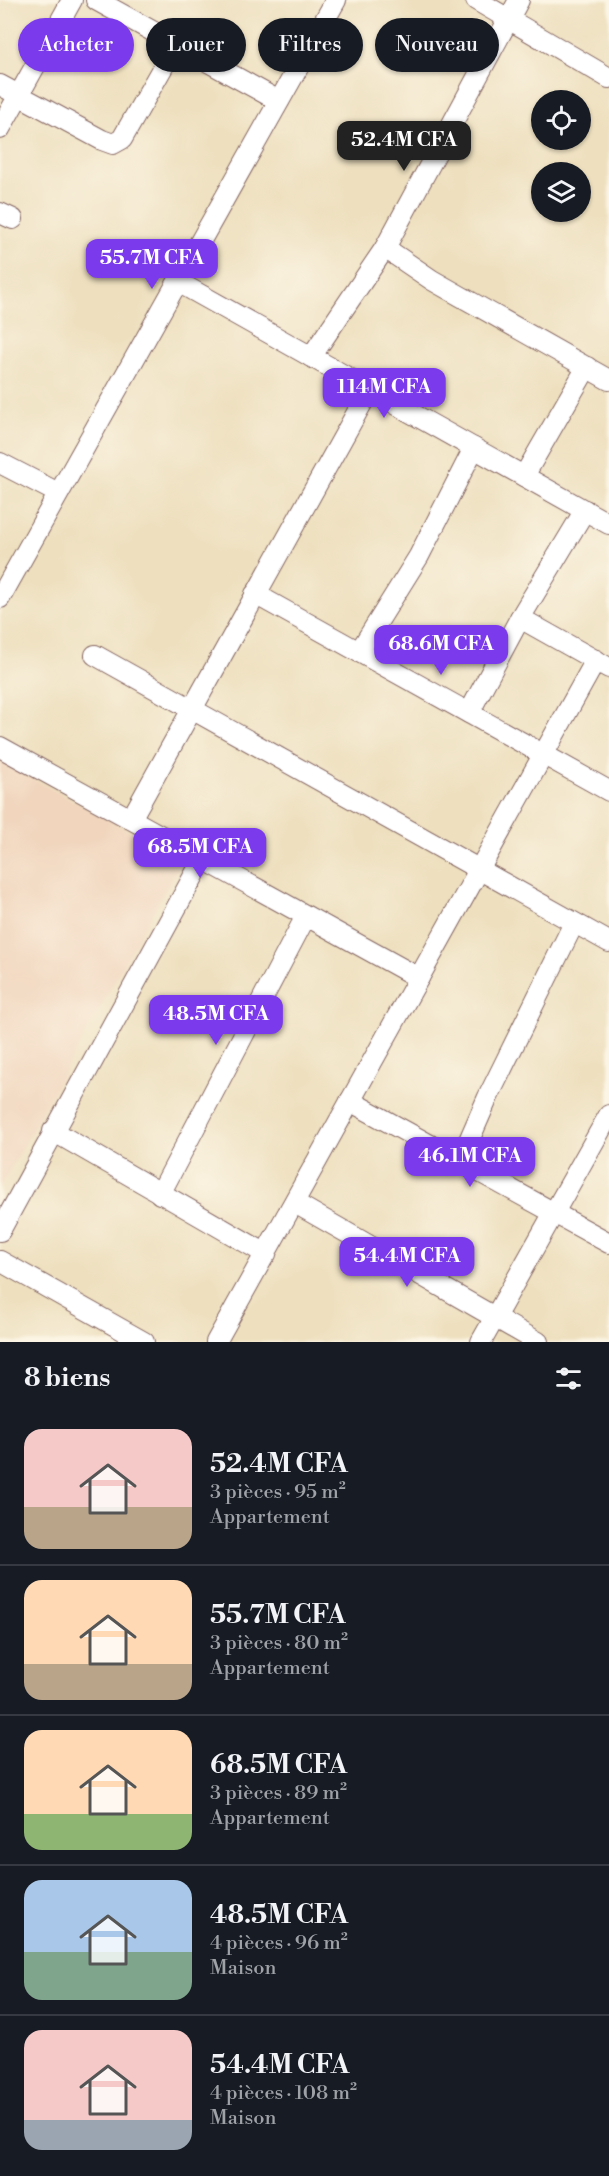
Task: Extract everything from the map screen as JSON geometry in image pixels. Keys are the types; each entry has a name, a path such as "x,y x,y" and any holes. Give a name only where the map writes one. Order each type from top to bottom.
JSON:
{"street":[{"path":"0,129 72,0"},
{"path":"96,0 146,28"},
{"path":"0,598 336,0"},
{"path":"476,0 609,78"},
{"path":"311,357 385,248 519,0"},
{"path":"0,85 113,144 122,139 160,72"},
{"path":"227,72 279,101"},
{"path":"385,248 432,280 609,380"},
{"path":"178,282 609,524"},
{"path":"524,476 587,367"},
{"path":"131,819 370,390"},
{"path":"359,652 419,556 474,448"},
{"path":"0,463 58,493"},
{"path":"469,713 520,618 585,510"},
{"path":"255,594 609,791"},
{"path":"216,1342 543,754 602,664 520,618"},
{"path":"95,655 609,942"},
{"path":"0,747 419,978"},
{"path":"0,1231 203,859"},
{"path":"160,1194 306,916"},
{"path":"460,1161 488,1097 574,923"},
{"path":"350,1101 609,1243"},
{"path":"481,1342 609,1115"},
{"path":"53,1131 266,1254"},
{"path":"295,1203 538,1342"},
{"path":"0,1261 144,1342"}],"shaded area":[{"path":"0,761 182,860 0,1188"}]}
